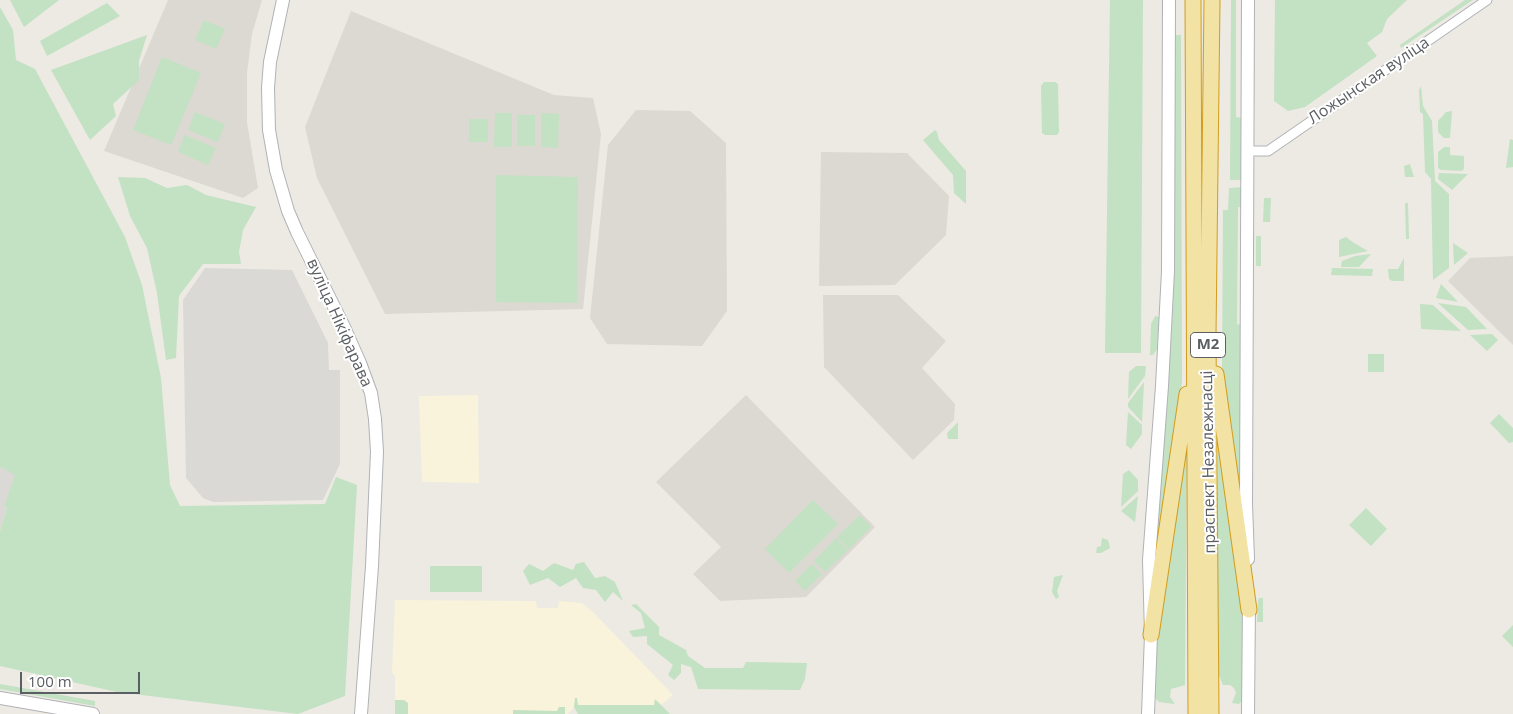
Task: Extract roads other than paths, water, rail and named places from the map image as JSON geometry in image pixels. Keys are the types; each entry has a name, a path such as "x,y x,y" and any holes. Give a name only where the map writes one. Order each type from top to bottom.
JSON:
{"highway":[{"name":"праспект Незалежнасці","path":"1193,0 1201,334 1204,689 1211,714"},
{"name":"праспект Незалежнасці","path":"1201,334 1212,0"},
{"path":"1201,334 1221,405 1249,610"},
{"path":"1151,635 1182,431 1201,334"},
{"name":"праспект Незалежнасці","path":"1196,714 1204,689"}],"main road":[{"name":"вуліца Нікіфарава","path":"283,0 270,62 268,88 270,130 276,170 296,232 360,363 371,393 375,419 376,469 361,714"},
{"path":"1148,714 1151,635 1149,560 1168,271 1169,0"},
{"path":"1248,0 1246,504 1249,610 1248,714"},
{"path":"0,698 93,714"}],"street":[{"name":"Ложынская вуліца","path":"1248,151 1268,150 1487,0"}]}
